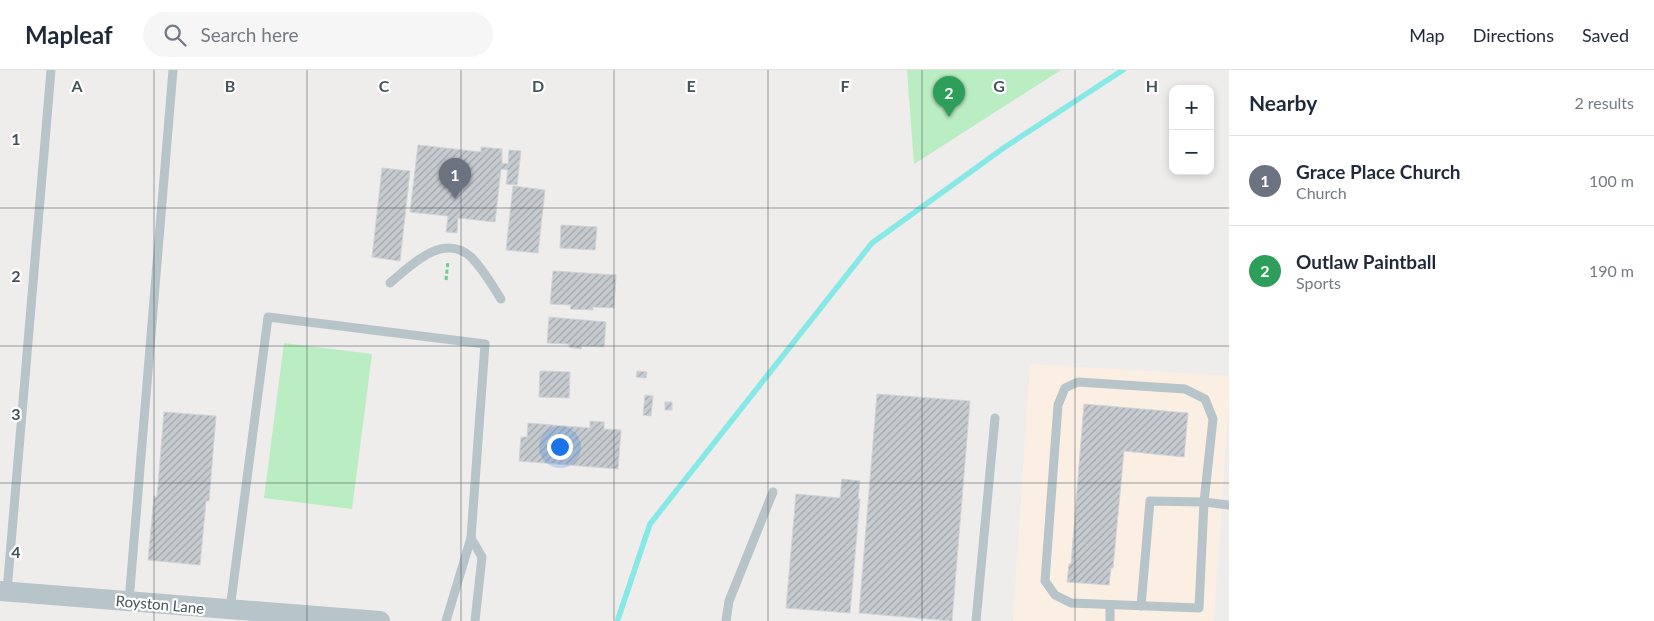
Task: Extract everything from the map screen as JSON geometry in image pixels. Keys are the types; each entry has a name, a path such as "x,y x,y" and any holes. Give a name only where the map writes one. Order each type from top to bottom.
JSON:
{"street":[{"name":"Royston Lane","path":"4,591 380,621"}],"lane":[{"path":"4,591 51,70"},
{"path":"129,601 173,70"},
{"path":"390,283 425,255 440,248 454,248 470,256 484,272 501,299"},
{"path":"230,609 268,317 485,344 471,538 446,621"},
{"path":"1078,382 1186,389 1205,398 1213,419 1204,502 1199,608 1110,605 1071,603 1056,595 1045,581 1058,405 1065,388 1078,382"},
{"path":"976,621 995,418"},
{"path":"726,621 729,601 773,492"},
{"path":"1141,606 1150,501 1204,502 1229,505"},
{"path":"471,538 482,557 475,621"},
{"path":"1110,605 1110,621"}],"path":[{"path":"446,280 449,259"}],"shaded area":[{"path":"1030,364 1229,376 1214,621 1013,621"}],"green space":[{"path":"907,70 1061,70 914,164"},
{"path":"284,343 372,354 352,509 264,498"}],"building":[{"path":"418,145 481,152 481,147 502,149 502,163 508,164 509,150 521,151 517,185 506,184 508,170 501,169 495,222 458,218 457,233 446,232 448,216 410,212"},
{"path":"382,168 410,171 400,261 372,257"},
{"path":"513,186 545,190 538,253 506,250"},
{"path":"561,225 597,227 595,250 560,248"},
{"path":"553,271 616,275 614,308 593,307 593,310 570,309 571,305 550,304"},
{"path":"549,317 606,322 604,347 582,346 581,349 569,347 569,344 547,343"},
{"path":"540,371 570,372 569,398 539,397"},
{"path":"637,371 647,372 646,378 636,377"},
{"path":"877,394 970,401 952,621 859,613"},
{"path":"645,395 653,396 651,416 643,415"},
{"path":"665,402 672,402 672,410 665,410"},
{"path":"1084,404 1188,413 1184,457 1124,451 1113,568 1111,568 1109,585 1067,582 1069,564 1071,564"},
{"path":"164,412 216,416 209,501 206,501 200,565 148,560 154,496 157,497"},
{"path":"590,421 604,422 604,429 621,430 618,469 519,461 521,437 527,437 528,423 590,428"},
{"path":"842,479 860,481 850,613 786,608 796,494 840,498"}],"waterway":[{"path":"618,619 650,524 872,243 1005,147 1123,70"}],"place":[{"name":"Outlaw Paintball","path":"949,117"},
{"name":"Grace Place Church","path":"455,199"}]}
